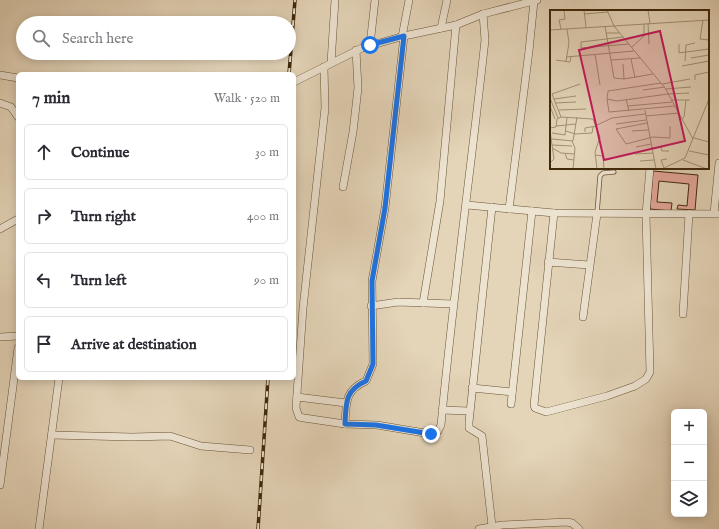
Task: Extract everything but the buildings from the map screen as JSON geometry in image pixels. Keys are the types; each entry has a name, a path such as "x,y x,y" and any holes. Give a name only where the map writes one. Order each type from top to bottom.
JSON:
{"street":[{"path":"335,0 327,65 325,108 303,308 296,408 299,417 345,424 376,425 431,434 438,431 441,425 453,304 467,206 485,40 484,14"},
{"path":"370,45 375,0"},
{"path":"345,424 346,403 352,389 366,381 373,364 371,306 372,281 385,208 403,36 410,0"},
{"path":"441,28 447,0"},
{"path":"296,81 356,50 370,45 403,36 456,25 484,14 535,0 509,209"},
{"path":"423,303 440,201 456,25"},
{"path":"343,187 353,132 357,95 356,50"},
{"path":"0,75 16,78"},
{"path":"0,103 11,107 16,114"},
{"path":"467,206 554,213 717,214 719,163"},
{"path":"554,213 534,405 536,408 546,412 606,396 635,386 646,379 650,372 646,214 650,169"},
{"path":"492,207 469,411 469,428 482,436 492,526"},
{"path":"511,404 532,211"},
{"path":"583,317 597,214"},
{"path":"683,314 689,214"},
{"path":"0,229 16,220"},
{"path":"548,262 589,265"},
{"path":"371,306 398,302 453,304"},
{"path":"0,337 16,336"},
{"path":"0,485 16,363"},
{"path":"39,529 59,380"},
{"path":"472,388 512,392"},
{"path":"297,397 346,403"},
{"path":"442,410 469,411"},
{"path":"52,435 132,437 170,436 201,446 250,450"},
{"path":"479,529 492,526 502,527 567,522 572,523 579,529"}],"lane":[{"path":"597,214 600,176 603,172 614,172"}],"railway":[{"path":"294,16 295,0"},
{"path":"289,72 290,60"},
{"path":"258,529 268,380"}],"route":[{"path":"370,45 404,36 385,208 372,281 371,306 374,356 373,364 366,381 356,385 349,394 346,403 345,424 376,425 431,434"}]}
